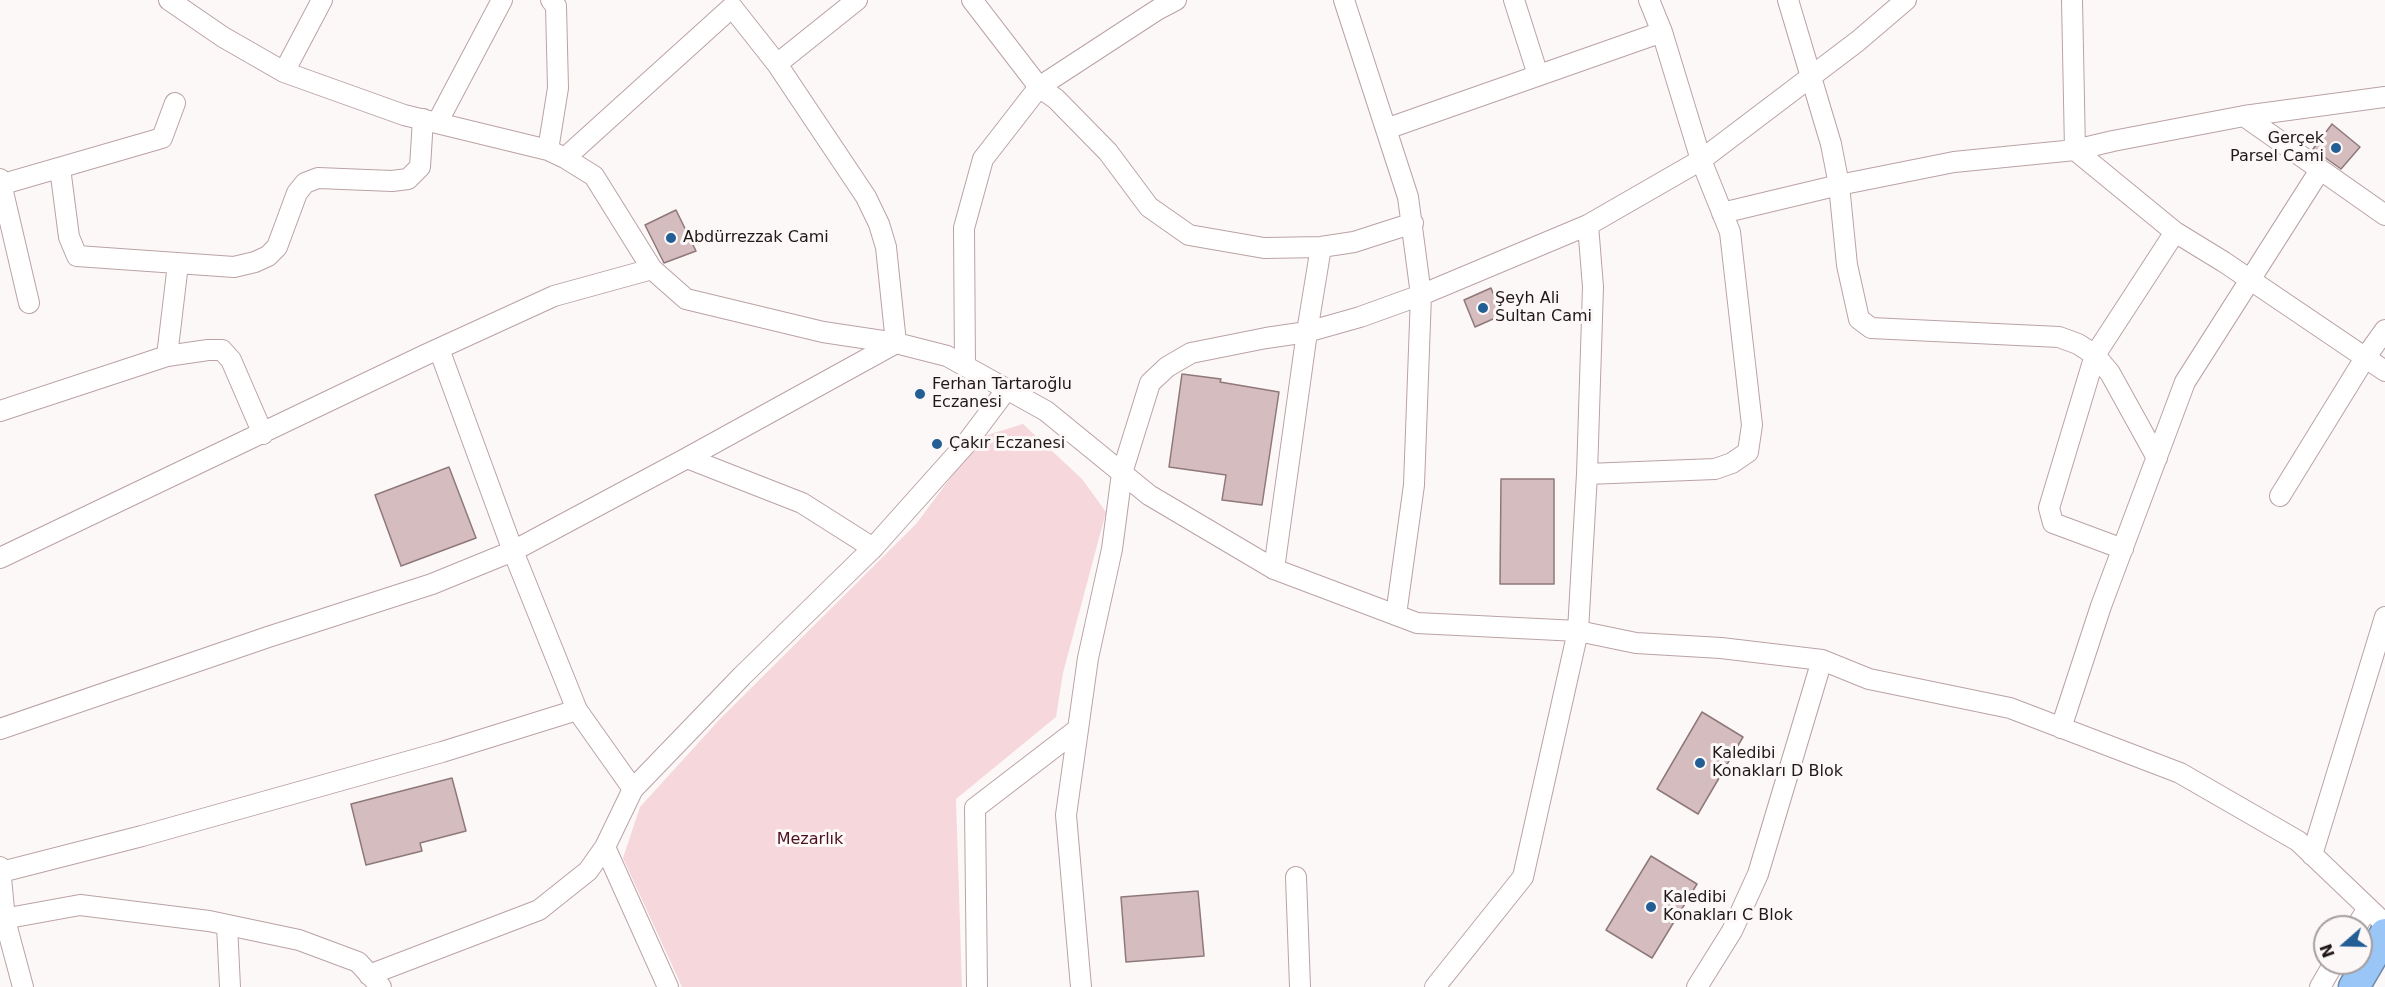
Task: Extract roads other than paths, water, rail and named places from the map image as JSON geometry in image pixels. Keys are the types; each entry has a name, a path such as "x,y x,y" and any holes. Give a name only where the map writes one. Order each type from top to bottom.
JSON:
{"highway":[{"path":"2354,987 2385,934"}],"street":[{"path":"170,0 223,37 284,72 404,115 556,154 594,176 652,269 686,299 823,332 896,343 947,356 1046,411 1149,495 1274,569 1417,624 1578,631 1636,643 1721,648 1822,660 1869,679 2010,708 2180,773 2298,841 2385,924"},
{"path":"284,72 322,0"},
{"path":"60,168 69,237 76,256 234,267 255,262 268,256 277,247 297,193 305,183 318,178 392,181 408,179 420,167 430,121 502,0"},
{"path":"777,64 857,0"},
{"path":"972,0 1039,87 1056,99 1108,152 1149,207 1189,234 1264,248 1321,247 1354,242 1413,223"},
{"path":"965,366 964,228 983,159 1039,87 1176,0"},
{"path":"1344,0 1408,197 1421,295 1414,485 1396,615"},
{"path":"1514,0 1538,75"},
{"path":"1587,474 1715,469 1732,463 1748,452 1752,425 1730,232 1701,160 1662,32 1649,0"},
{"path":"1788,0 1831,144 1839,185 1847,265 1859,319 1871,328 2059,337 2078,344 2095,355 2110,373 2157,458"},
{"path":"1081,987 1066,814 1088,658 1112,549 1122,473 1150,383 1167,367 1191,353 1307,332 1360,317 1421,295 1588,225 1701,160 1906,0"},
{"path":"2072,0 2075,150 2175,232 2250,279 2385,371"},
{"path":"556,154 557,2"},
{"path":"556,154 732,7 777,64 866,197 879,224 886,247 896,343"},
{"path":"1386,129 1662,32"},
{"path":"1722,213 1839,185 1954,162 2075,150 2244,117 2385,97"},
{"path":"28,303 0,183 162,138 175,103"},
{"path":"2244,117 2385,215"},
{"path":"2061,728 2101,606 2185,382 2320,170"},
{"path":"1435,987 1522,877 1578,631 1587,474 1593,287 1588,225"},
{"path":"2123,549 2053,523 2049,508 2095,355 2175,232"},
{"path":"1274,569 1321,247"},
{"path":"168,356 178,264"},
{"path":"0,558 439,348 554,296 652,269"},
{"path":"2280,496 2365,358 2385,330"},
{"path":"0,729 268,637 432,584 513,551 896,343"},
{"path":"439,348 513,551 577,710 633,789"},
{"path":"0,411 168,356 222,350 231,360 263,434"},
{"path":"2,921 80,905 227,925 299,940 358,962 375,981 539,910 588,872 605,848 633,789 742,676 873,548 966,445 1007,389"},
{"path":"687,458 802,503 873,548"},
{"path":"2312,855 2385,617"},
{"path":"1697,987 1732,931 1758,874 1822,660"},
{"path":"1,872 142,836 442,752 577,710"},
{"path":"977,987 975,808 1078,729"},
{"path":"605,848 668,987"},
{"path":"0,867 2,921 23,987"},
{"path":"1296,877 1300,987"},
{"path":"2364,915 2368,908"},
{"path":"227,925 230,987"}],"place":[{"name":"Gerçek Parsel Cami","path":"2336,148"},
{"name":"Abdürrezzak Cami","path":"671,238"},
{"name":"Şeyh Ali Sultan Cami","path":"1483,308"},
{"name":"Ferhan Tartaroğlu Eczanesi","path":"920,394"},
{"name":"Çakır Eczanesi","path":"937,444"},
{"name":"Kaledibi Konakları D Blok","path":"1700,763"},
{"name":"Kaledibi Konakları C Blok","path":"1651,907"}],"park label":[{"name":"Mezarlık","path":"810,840"}]}
